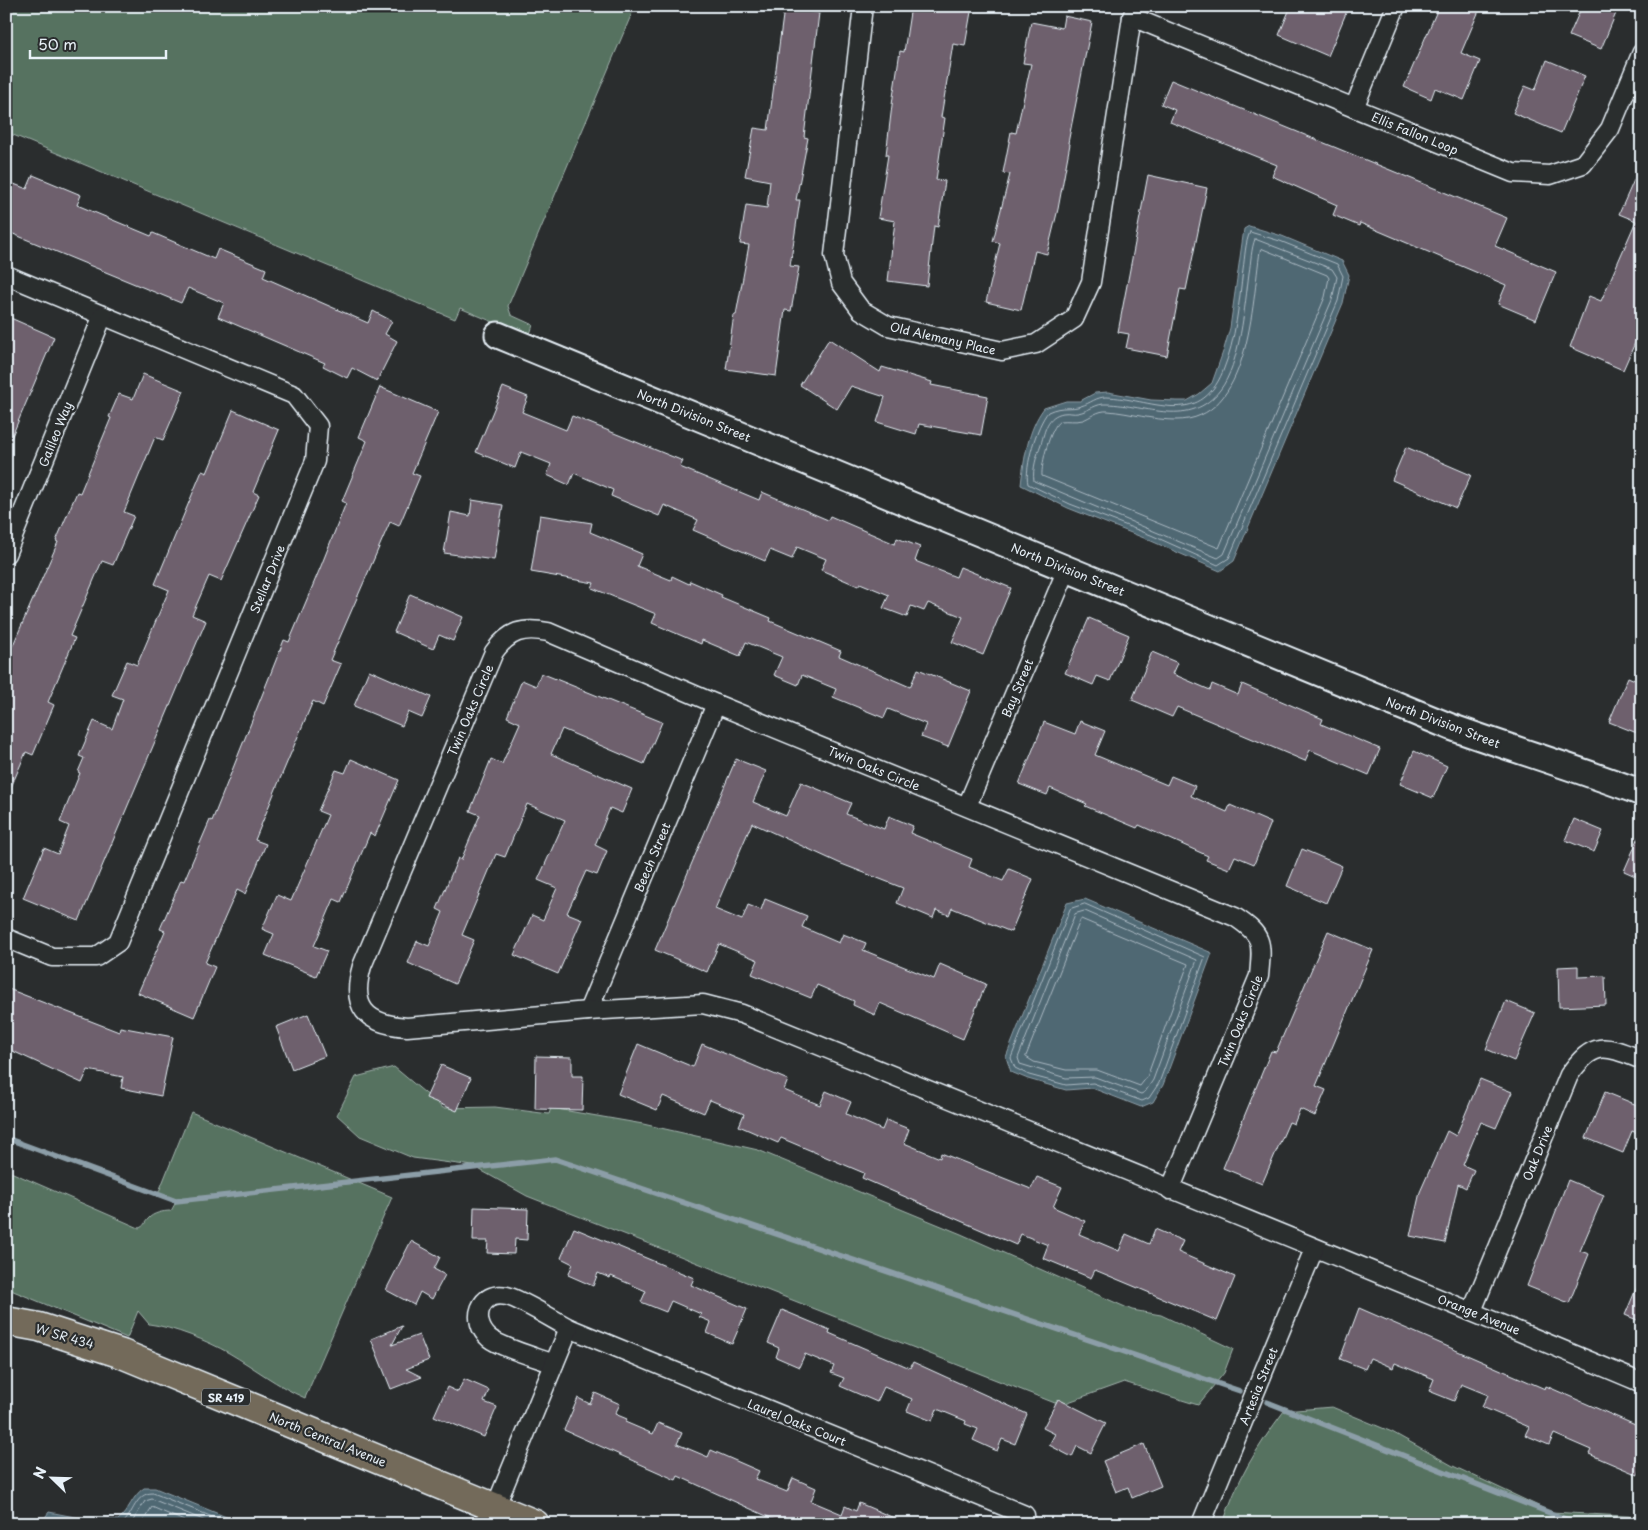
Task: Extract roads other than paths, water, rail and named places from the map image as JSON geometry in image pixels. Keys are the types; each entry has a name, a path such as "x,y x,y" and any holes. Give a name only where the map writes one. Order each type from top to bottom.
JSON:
{"main road":[{"name":"W SR 434","path":"6,1321 39,1327 122,1354"},
{"name":"North Central Avenue","path":"122,1354 491,1518 534,1524"}],"street":[{"name":"Old Alemany Place","path":"863,6 834,255 841,283 861,310 888,326 1002,351 1036,344 1074,318 1091,282 1134,12"},
{"path":"1354,108 1396,6"},
{"name":"Ellis Fallon Loop","path":"1134,12 1354,108 1513,173 1550,175 1583,164 1610,129 1642,52"},
{"name":"Stellar Drive","path":"6,275 294,395 318,426 315,461 118,942 96,957 52,957 6,938"},
{"name":"Galileo Way","path":"6,554 103,315"},
{"name":"North Division Street","path":"498,335 1451,727 1583,770 1642,793"},
{"name":"Bay Street","path":"967,806 1067,569"},
{"name":"Twin Oaks Circle","path":"1170,1190 1259,976 1262,946 1253,929 1235,917 716,704 548,632 532,629 515,631 503,640 494,652 362,966 357,984 363,1011 376,1021 390,1026 407,1027 588,1011 702,1004 721,1007 1314,1249"},
{"name":"Beech Street","path":"588,1011 716,704"},
{"name":"Oak Drive","path":"1472,1311 1569,1075 1582,1057 1598,1048 1618,1050 1642,1060"},
{"name":"Orange Avenue","path":"1314,1249 1472,1311 1642,1383"},
{"name":"Artesia Street","path":"1201,1524 1314,1249"},
{"name":"Laurel Oaks Court","path":"554,1364 491,1340 480,1328 477,1316 483,1303 492,1296 507,1296 568,1328 1025,1516"},
{"path":"491,1518 568,1328"}],"water":[{"path":"1249,226 1282,236 1342,261 1349,275 1343,303 1234,561 1220,571 1068,508 1021,485 1030,435 1044,408 1066,401 1080,401 1095,393 1108,392 1151,400 1187,401 1212,383 1230,328 1244,229"},
{"path":"1085,899 1212,953 1163,1085 1153,1102 1141,1107 1092,1088 1066,1090 1028,1079 1011,1072 1006,1057 1067,903"},
{"path":"144,1488 155,1488 236,1521 238,1524 40,1524 49,1512 85,1519 118,1520 136,1495"}],"waterway":[{"path":"6,1138 176,1201 555,1159 1240,1391"},
{"path":"1267,1402 1578,1524"}]}
